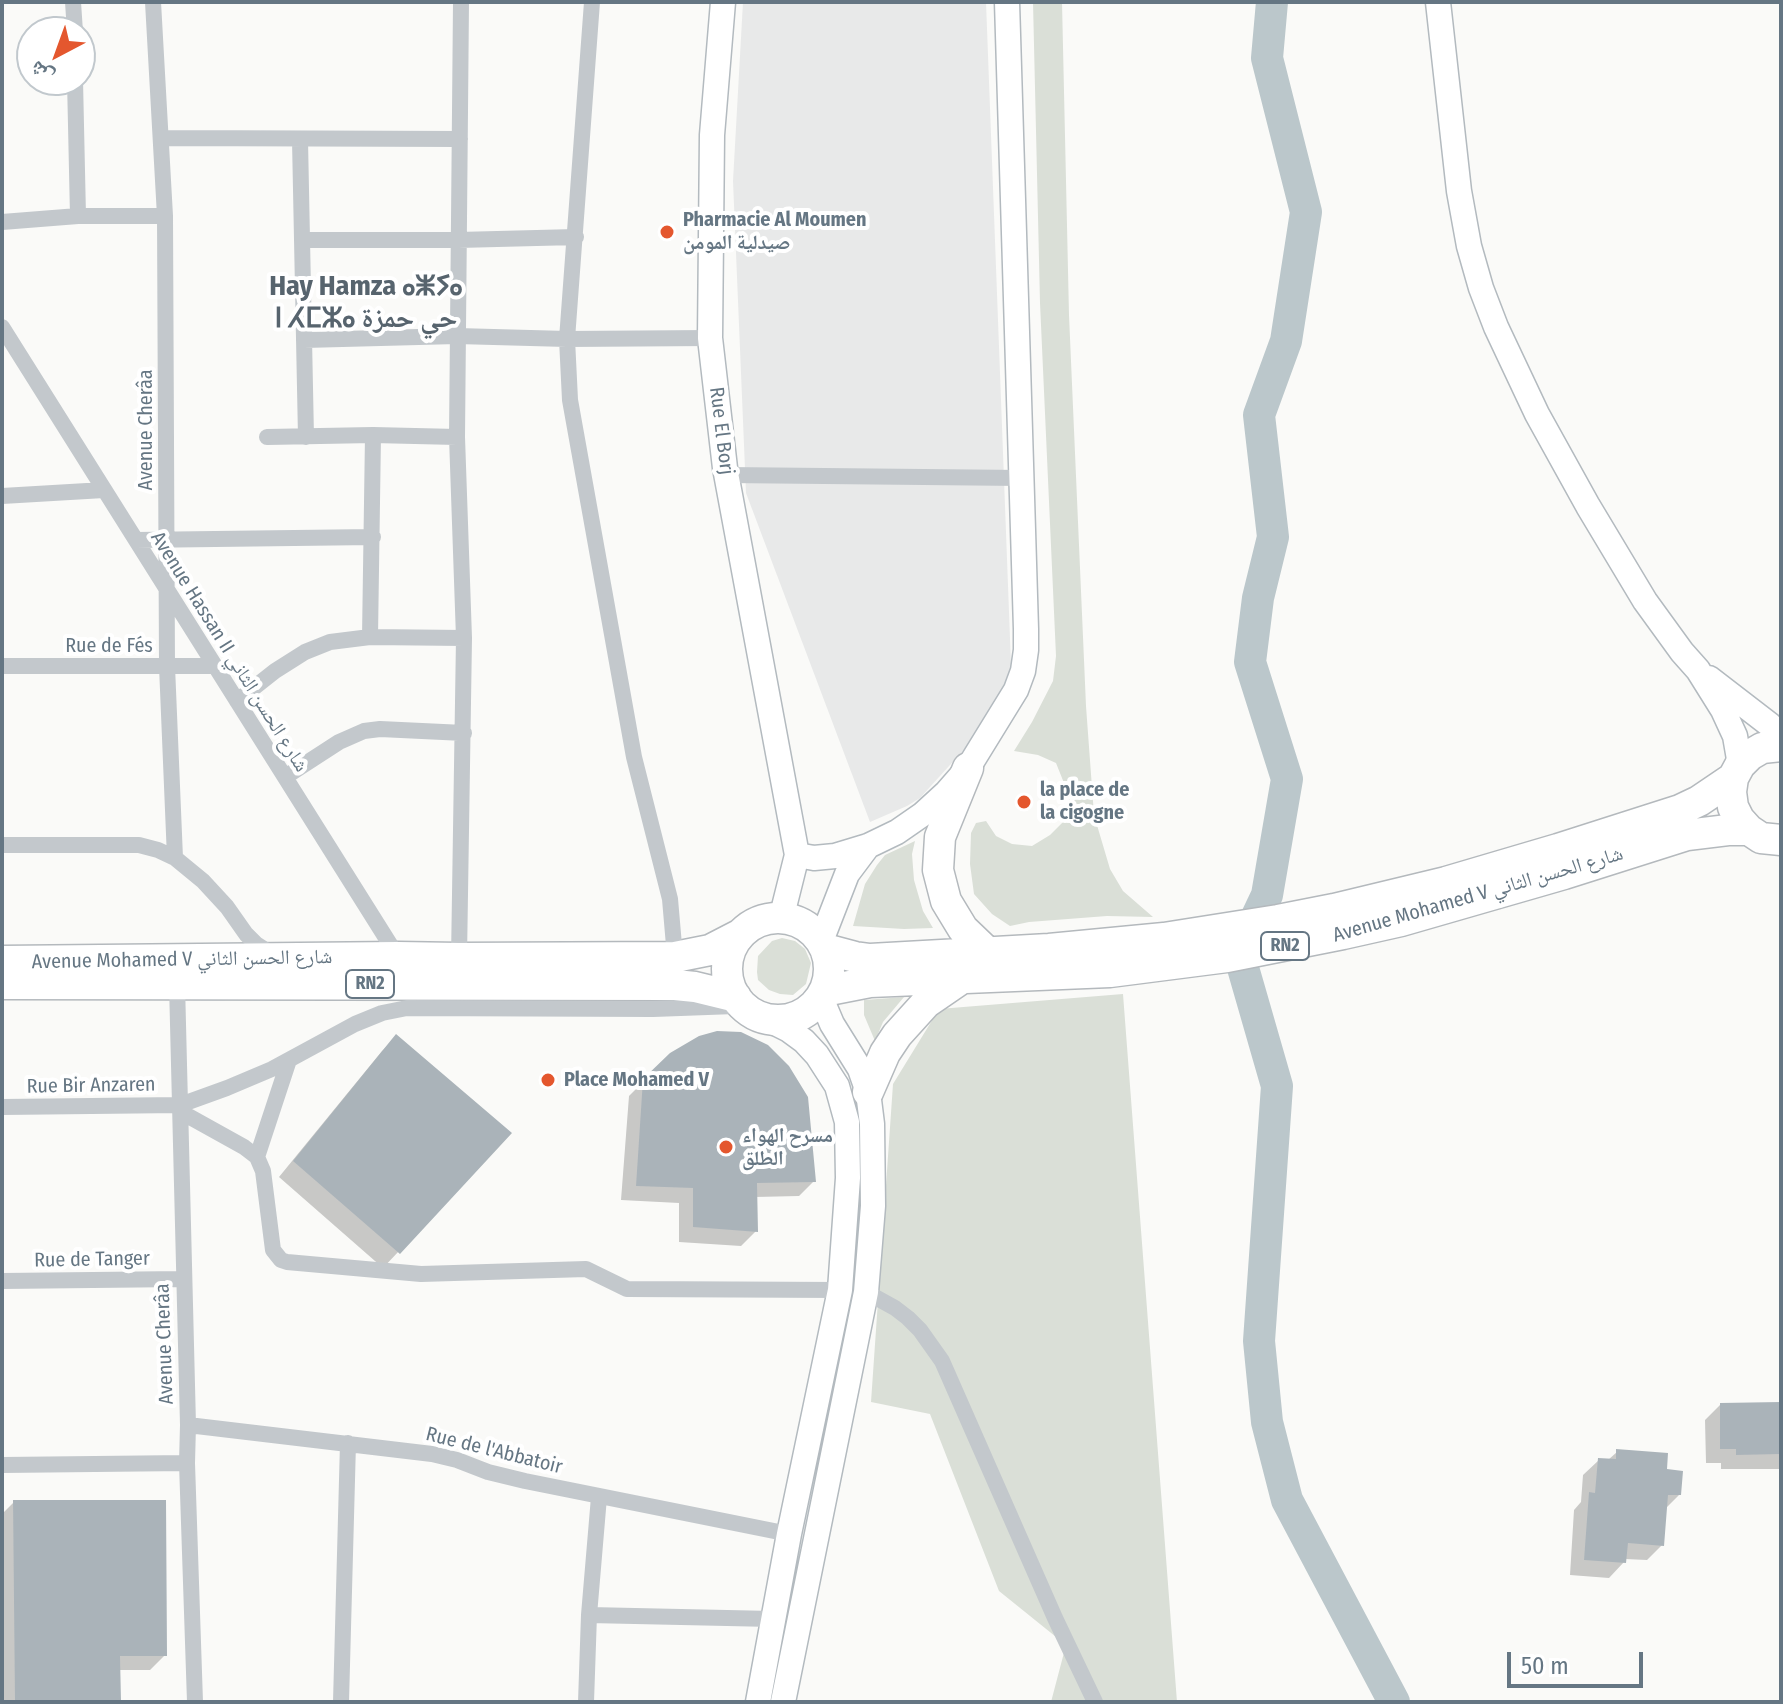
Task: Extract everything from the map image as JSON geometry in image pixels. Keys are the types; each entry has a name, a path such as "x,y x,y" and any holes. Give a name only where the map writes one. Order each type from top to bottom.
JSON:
{"highway":[{"name":"RN2","path":"1768,840 1739,819 1731,792 1737,772 1750,755 1762,748 1781,746"},
{"path":"968,768 940,837 938,870 946,901 963,929 987,952"},
{"name":"Avenue Mohamed V شارع الحسن الثاني","path":"823,945 840,954 870,959 987,952 1109,958 1169,965 1285,946 1358,931 1558,849 1680,810 1699,801 1737,772"},
{"name":"Avenue Mohamed V شارع الحسن الثاني","path":"1452,893 1687,835 1728,830 1768,840"},
{"name":"RN2","path":"741,934 766,920 781,919 795,921 808,928 823,945"},
{"name":"Avenue Mohamed V شارع الحسن الثاني","path":"2,961 675,957 710,950 741,934"},
{"path":"741,934 733,945 728,971 730,984 748,1007"},
{"path":"822,995 829,971 823,945"},
{"name":"Avenue Mohamed V شارع الحسن الثاني","path":"822,995 870,982 961,979 1109,958"},
{"path":"868,1092 885,1053 897,1035 926,1003 961,979"},
{"name":"Avenue Mohamed V شارع الحسن الثاني","path":"2,984 675,985 695,987 748,1007"},
{"name":"RN2","path":"748,1007 791,1019 812,1007 822,995"}],"main road":[{"name":"Rue El Borj","path":"723,2 712,135 710,338 726,475 797,855"},
{"path":"781,919 797,855 814,858 835,856 868,846 897,832 923,814 968,768 1016,690 1023,671 1026,629 1007,2"},
{"path":"1438,2 1459,191 1469,246 1496,327 1537,414 1588,506 1645,601 1698,670 1731,724 1735,736 1737,772"},
{"path":"1698,670 1753,711 1781,737"},
{"path":"823,945 847,874 868,846"},
{"path":"783,1702 866,1292 873,1206 872,1124 868,1092 860,1069 832,1024 822,995"},
{"path":"748,1007 789,1030 817,1055 837,1086 848,1141 840,1290 758,1702"}],"street":[{"name":"Avenue Cherâa","path":"153,2 165,216 167,666 175,858"},
{"path":"459,958 464,733 457,437 461,2"},
{"path":"592,2 567,339 570,400 634,757 670,899 675,957"},
{"path":"75,96 78,216"},
{"path":"161,138 460,139"},
{"path":"300,140 306,437"},
{"path":"2,222 78,216 165,216"},
{"path":"302,240 576,237"},
{"name":"Avenue Hassan II شارع الحسن الثاني","path":"5,336 398,957"},
{"path":"304,340 457,336 710,338"},
{"path":"370,637 373,435"},
{"path":"267,437 457,437"},
{"path":"726,475 1022,478"},
{"path":"2,496 104,490"},
{"path":"136,540 373,537"},
{"path":"237,701 275,671 305,652 330,642 370,637 464,638"},
{"name":"Rue de Fés","path":"2,666 215,666"},
{"path":"285,777 339,742 364,731 464,733"},
{"path":"2,845 139,845 158,850 175,858 203,881 246,934 281,959"},
{"name":"Avenue Cherâa","path":"177,984 195,1702"},
{"path":"180,1108 289,1060 355,1024 382,1013 407,1008 748,1007"},
{"path":"257,1157 289,1060"},
{"name":"Rue Bir Anzaren","path":"2,1107 180,1108"},
{"path":"180,1108 257,1157 263,1171 273,1250 276,1256 287,1262 421,1274 586,1269 627,1289 840,1290"},
{"name":"Rue de Tanger","path":"2,1281 183,1279"},
{"path":"866,1292 908,1318 942,1361 1095,1702"},
{"name":"Rue de l'Abbatoir","path":"188,1425 432,1454 488,1472 599,1497 789,1534"},
{"path":"341,1702 348,1443"},
{"path":"2,1465 187,1463"},
{"path":"586,1702 589,1615 599,1497"},
{"path":"589,1615 773,1619"}],"shaded area":[{"path":"743,2 986,2 1011,665 1005,688 979,733 920,798 870,822 746,493 733,181"},
{"path":"1033,2 1062,2 1069,315 1086,706 1094,815 1110,869 1123,891 1153,917 1107,916 1010,926 992,914 974,894 970,864 971,833 976,823 986,821 996,836 1012,844 1032,846 1050,835 1065,820 1069,803 1056,763 1038,755 1014,751 1053,681 1056,656 1040,303"},
{"path":"915,841 912,854 914,880 923,911 933,928 853,926 865,884 877,865 885,855"},
{"path":"782,938 795,941 805,949 811,963 806,984 793,995 769,990 758,980 758,956 772,941"},
{"path":"1123,994 1177,1702 1051,1702 1066,1645 999,1591 930,1414 871,1402 893,1084 939,1009"},
{"path":"904,997 883,1022 875,1041 864,1015 864,1000"}],"building":[{"name":"مسرح الهواء الطلق","path":"717,1031 741,1032 768,1045 789,1066 808,1097 816,1182 757,1183 758,1232 693,1227 693,1188 636,1186 643,1079 670,1053 699,1036"},
{"path":"396,1034 512,1133 400,1254 293,1161"},
{"path":"1781,1402 1781,1454 1736,1455 1736,1449 1720,1449 1720,1403"},
{"path":"1616,1449 1668,1453 1667,1469 1683,1471 1681,1495 1668,1495 1664,1546 1628,1543 1626,1563 1584,1560 1589,1492 1595,1493 1598,1458 1616,1459"},
{"path":"13,1500 166,1500 167,1656 120,1656 121,1702 15,1702"}],"waterway":[{"path":"1272,2 1267,58 1306,212 1286,341 1259,415 1273,537 1258,598 1250,662 1287,779 1267,895 1239,954 1277,1086 1259,1341 1267,1422 1287,1500 1394,1702"}],"place":[{"name":"Pharmacie Al Moumen صيدلية المومن","path":"667,232"},
{"name":"la place de la cigogne","path":"1024,802"},
{"name":"Place Mohamed V","path":"548,1080"},
{"name":"مسرح الهواء الطلق","path":"726,1147"}],"district":[{"name":"Hay Hamza ⴰⵥⵢⴰ ⵏ ⵃⵎⵣⴰ حي حمزة","path":"366,303"}]}
